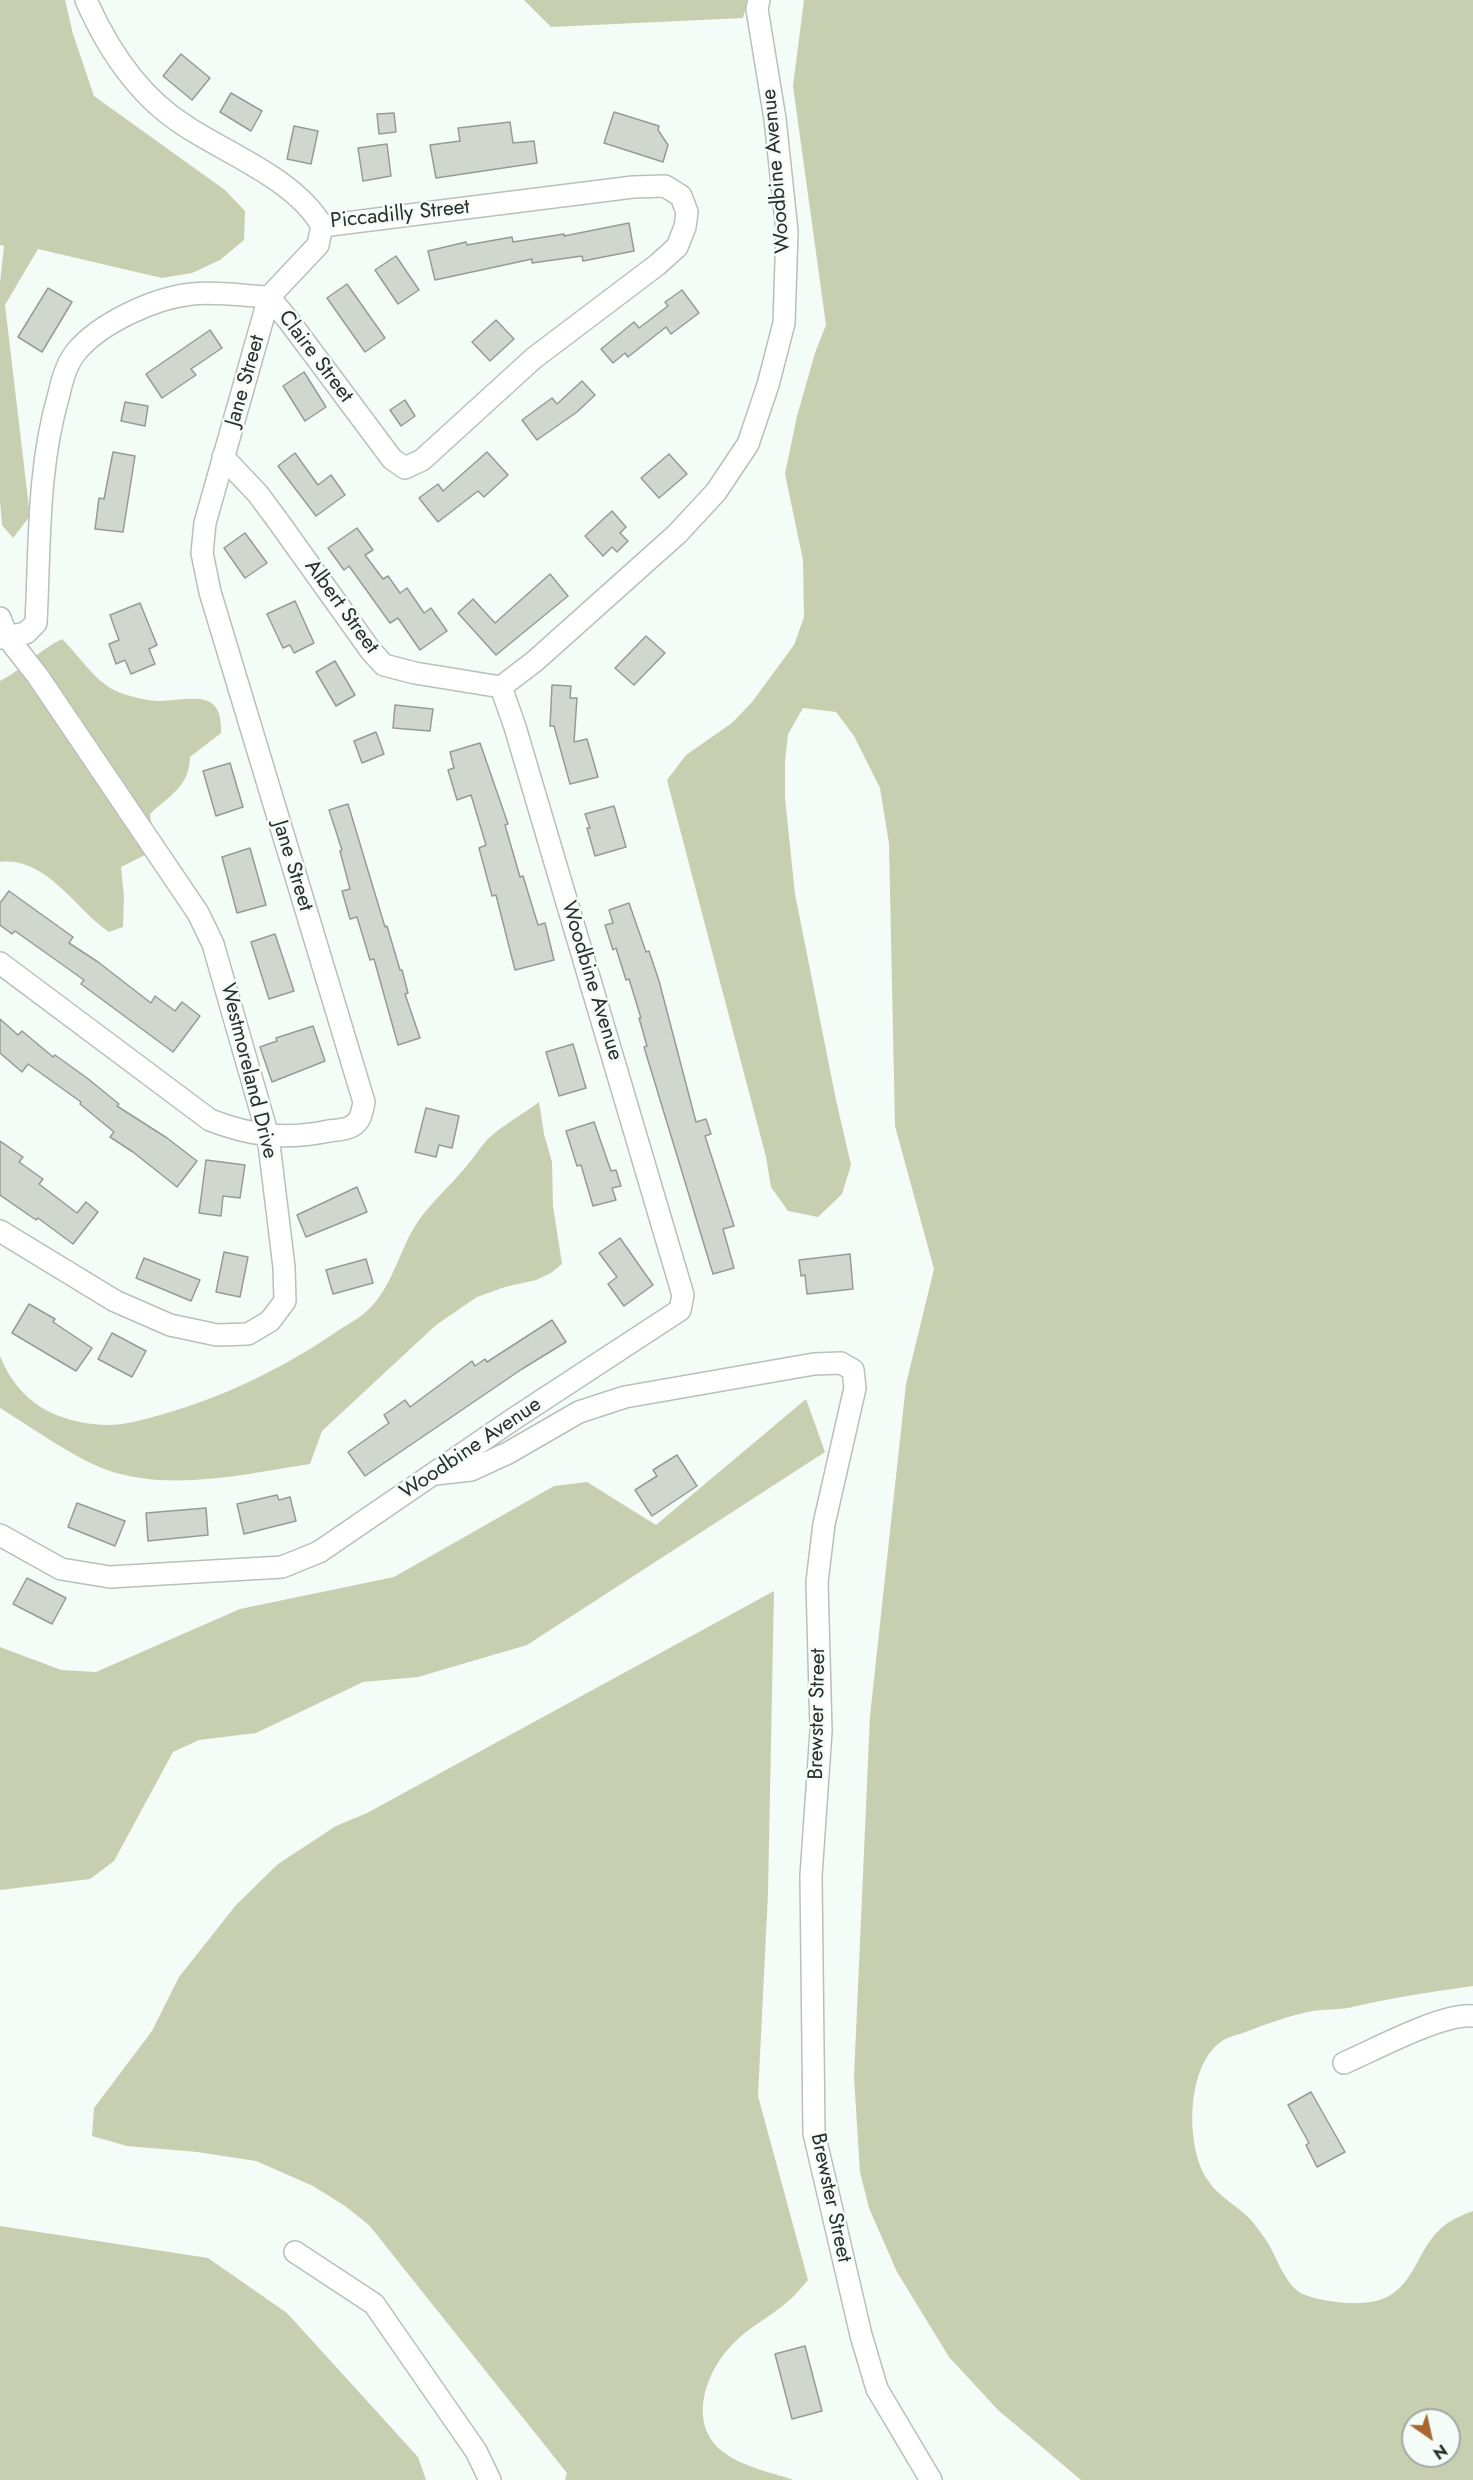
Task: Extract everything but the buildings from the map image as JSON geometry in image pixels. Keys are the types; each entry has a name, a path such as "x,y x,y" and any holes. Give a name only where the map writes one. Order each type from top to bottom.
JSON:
{"street":[{"name":"Piccadilly Street","path":"86,0 116,57 151,100 185,126 295,193 313,210 322,226 633,187 665,186"},
{"name":"Woodbine Avenue","path":"0,1535 61,1569 110,1577 282,1567 319,1552 680,1310 683,1295 519,738 501,687 535,661 677,534 716,492 748,444 768,386 784,323 787,231 775,119 757,9 759,0"},
{"name":"Claire Street","path":"2,631 26,633 36,623 42,480 49,427 63,377 75,353 104,327 151,305 192,294 269,297 392,459 405,468 422,460 534,358 657,265 677,247 685,227 687,212 681,196 665,186"},
{"name":"Jane Street","path":"0,963 210,1120 237,1130 268,1136 314,1134 351,1127 360,1118 364,1102 210,592 202,552 205,524 269,297 318,245 322,226"},
{"name":"Albert Street","path":"223,457 265,503 370,651 384,665 414,673 501,687"},
{"name":"Westmoreland Drive","path":"0,1231 115,1301 170,1324 217,1335 248,1334 270,1321 285,1301 284,1267 268,1136 213,944 198,913 37,675 2,631"},
{"name":"Brewster Street","path":"435,1474 471,1470 508,1454 579,1412 625,1397 814,1364 841,1363 853,1370 855,1388 824,1524 817,1582 821,1731 812,1876 814,2133 861,2336 877,2389 931,2480"},
{"path":"1344,2063 1420,2029 1463,2015 1473,2016"},
{"path":"295,2252 374,2304 476,2451 489,2480"}],"green space":[{"path":"0,0 65,0 73,34 94,96 225,190 245,211 244,240 220,260 192,273 162,278 38,249 5,305 30,516 13,538 2,525 0,500 0,283 4,246 0,245"},
{"path":"524,0 748,0 743,18 551,27"},
{"path":"804,0 1473,0 1473,1986 1394,1998 1348,2008 1312,2011 1294,2015 1222,2041 1210,2052 1201,2068 1193,2107 1193,2127 1200,2165 1211,2185 1254,2223 1289,2282 1301,2293 1313,2298 1359,2303 1378,2300 1392,2294 1403,2285 1434,2236 1448,2223 1473,2211 1473,2480 1081,2480 998,2410 949,2357 897,2272 869,2208 860,2172 854,2077 870,1716 906,1384 934,1269 895,1126 889,844 880,788 854,736 836,712 803,708 788,734 785,762 785,798 795,894 851,1165 842,1194 818,1217 788,1211 771,1187 766,1157 667,780 686,755 732,723 752,702 794,645 804,617 803,560 785,474 797,416 815,353 826,325 793,86"},
{"path":"62,639 101,681 116,691 136,698 157,701 201,699 210,702 216,708 220,718 221,733 190,757 189,767 182,783 150,814 153,835 149,853 121,867 124,897 123,927 109,932 46,875 16,862 0,862 0,681"},
{"path":"539,1102 544,1134 552,1162 553,1206 562,1264 551,1273 536,1280 505,1287 477,1297 436,1325 322,1431 310,1464 208,1479 157,1480 131,1476 94,1465 0,1408 0,1356 18,1386 42,1407 71,1420 107,1425 147,1419 184,1408 253,1380 297,1357 365,1313 372,1306 391,1277 409,1236 426,1211 491,1136"},
{"path":"806,1399 825,1452 527,1645 418,1677 363,1682 256,1733 199,1740 173,1752 114,1861 90,1879 0,1890 0,1647 61,1670 96,1672 240,1609 394,1577 554,1486 587,1482 656,1525"},
{"path":"774,1591 768,1893 758,2096 808,2280 789,2301 747,2332 725,2353 709,2380 704,2395 703,2411 705,2425 711,2439 722,2451 747,2465 794,2480 565,2480 567,2473 369,2225 345,2206 313,2186 256,2161 197,2152 127,2146 92,2136 94,2108 152,2031 179,1977 236,1905 278,1864 336,1826 367,1813"},
{"path":"0,2226 208,2258 287,2313 418,2457 426,2480 0,2480"}]}
